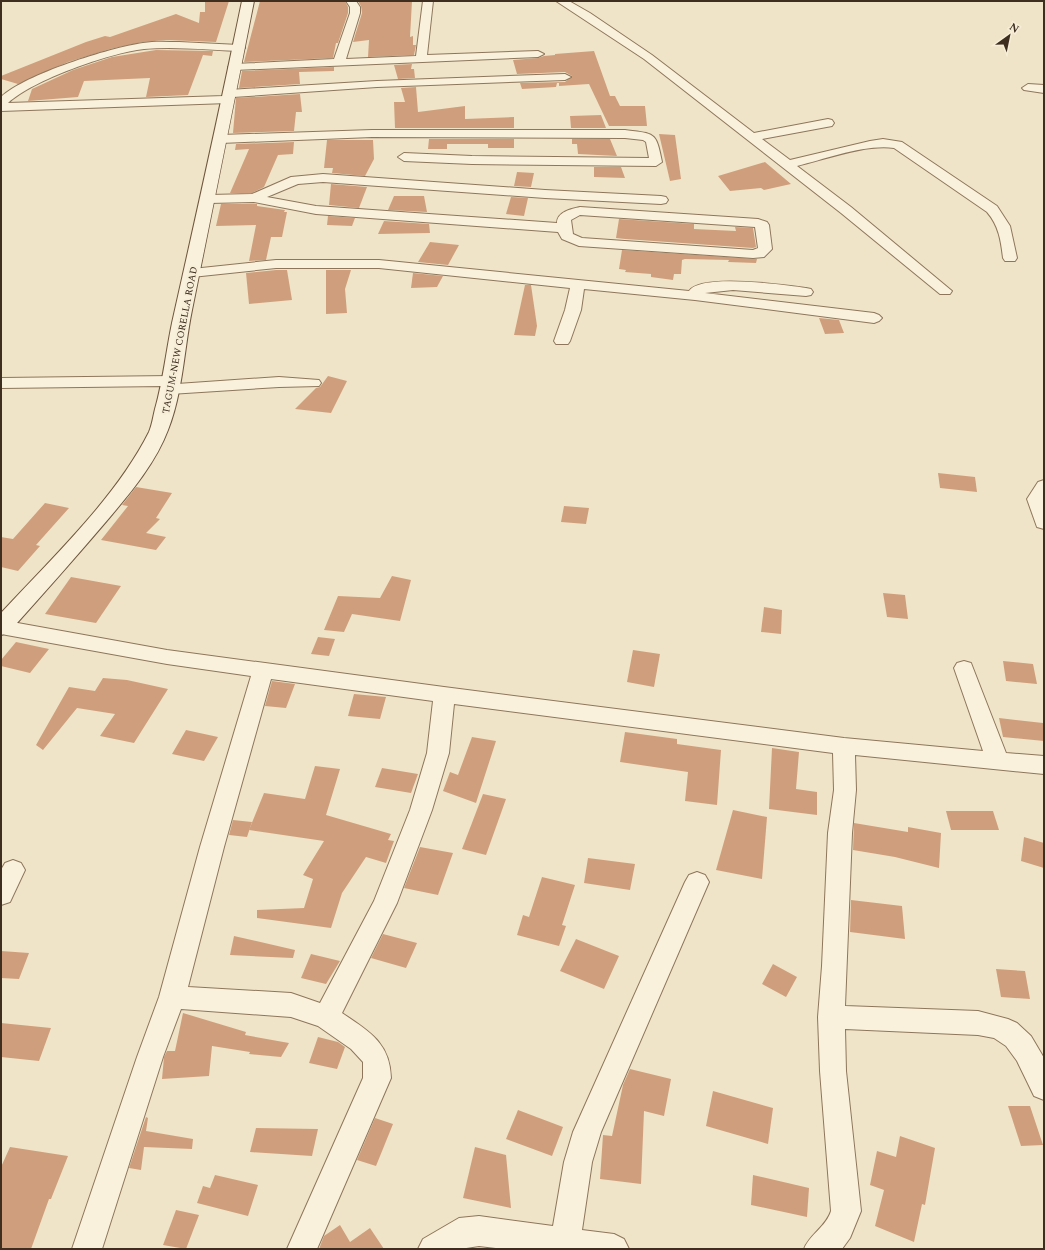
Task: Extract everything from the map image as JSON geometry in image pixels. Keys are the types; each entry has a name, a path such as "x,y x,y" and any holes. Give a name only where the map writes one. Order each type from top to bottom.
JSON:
{"main road":[{"name":"TAGUM-NEW CORELLA ROAD","path":"1,627 78,542 132,477 152,445 159,430 170,385 221,139 234,67 250,2"}],"street":[{"path":"339,62 355,13 355,7 351,1"},
{"path":"421,58 428,1"},
{"path":"561,1 586,15 648,56 786,165 846,210 946,291"},
{"path":"1,103 14,92 42,79 129,48 145,46 239,48"},
{"path":"234,67 538,54"},
{"path":"1,107 229,96 377,84 565,77"},
{"path":"1028,88 1044,89"},
{"path":"751,136 828,123"},
{"path":"221,139 304,134 638,135 652,141 656,162 472,160 404,157"},
{"path":"469,134 472,160"},
{"path":"786,165 870,145 883,143 898,145 992,209 1001,218 1007,232 1010,258"},
{"path":"254,198 296,180 323,178 545,194 661,200"},
{"path":"208,199 254,198 288,206 316,210 564,228"},
{"path":"580,211 756,222 762,225 764,250 760,254 753,254 579,242 567,236 564,228 564,219 572,213 580,211"},
{"path":"192,273 276,264 379,264 695,296 874,318"},
{"path":"562,341 573,310 578,284"},
{"path":"695,296 696,291 710,286 806,292"},
{"path":"1,383 170,385 313,383"},
{"path":"1044,486 1036,499 1044,523"},
{"path":"1,627 167,657 444,695 844,746 1044,765"},
{"path":"964,668 998,761"},
{"path":"87,1249 150,1057 172,997 212,847 263,670"},
{"path":"326,1017 385,903 422,810 438,753 444,695"},
{"path":"819,1249 829,1242 840,1227 846,1211 832,1070 831,1016 835,966 840,833 845,790 844,746"},
{"path":"1,895 14,870"},
{"path":"565,1242 578,1162 587,1132 697,882"},
{"path":"172,997 291,1005 326,1017 360,1040 372,1054 377,1064 377,1078 302,1249"},
{"path":"831,1016 978,1023 999,1027 1012,1034 1023,1045 1044,1087"},
{"path":"433,1249 459,1233 479,1231 614,1249"}],"building":[{"path":"205,1 229,1 216,42 166,40 143,42 110,49 68,62 18,84 1,79 1,76 86,42 105,36 110,37 176,14 199,23 200,12 205,12"},
{"path":"260,1 345,1 348,7 348,13 338,43 336,43 333,58 244,62"},
{"path":"358,1 412,1 410,37 413,36 413,45 416,45 414,55 368,57 369,40 353,42 362,13 361,6"},
{"path":"156,50 213,51 212,56 203,55 188,95 146,97 150,78 84,81 78,97 28,101 32,89 73,70 112,57"},
{"path":"594,51 610,96 615,96 620,106 645,106 647,126 609,126 589,84 559,86 559,83 557,83 556,87 522,89 520,83 565,82 572,76 565,72 517,74 513,60 538,58 555,54"},
{"path":"412,64 411,69 414,69 415,78 398,79 394,65"},
{"path":"334,67 334,71 299,72 300,84 239,88 242,71"},
{"path":"416,87 418,112 465,106 465,119 514,117 514,128 395,128 394,102 405,102 401,88"},
{"path":"300,94 302,112 296,112 294,131 233,133 236,98"},
{"path":"601,115 606,128 571,128 570,116"},
{"path":"659,134 675,135 681,179 670,181"},
{"path":"429,139 514,139 514,148 488,148 488,144 447,144 447,149 428,149"},
{"path":"572,139 610,139 617,156 578,154 577,144 572,144"},
{"path":"327,140 373,140 374,159 365,176 332,173 333,168 324,168"},
{"path":"294,142 293,154 278,155 264,187 252,193 230,193 249,149 235,150 236,144"},
{"path":"765,162 791,184 764,190 761,188 730,191 718,176"},
{"path":"594,167 621,167 625,178 594,177"},
{"path":"517,172 534,173 531,187 514,186"},
{"path":"331,184 367,187 359,208 329,205"},
{"path":"394,196 424,196 427,212 388,210"},
{"path":"511,197 528,198 524,216 506,214"},
{"path":"221,204 257,204 257,206 285,210 284,212 287,212 282,237 271,237 266,260 249,261 256,225 216,226"},
{"path":"328,216 355,218 352,226 327,225"},
{"path":"619,219 694,224 694,229 736,231 735,227 753,228 756,247 616,238"},
{"path":"384,221 429,224 430,233 378,234"},
{"path":"430,242 459,245 448,265 418,262"},
{"path":"622,250 757,259 756,263 728,262 729,260 685,259 682,260 681,274 674,274 673,280 651,277 651,274 625,272 626,270 619,269"},
{"path":"287,270 292,300 249,304 246,273"},
{"path":"326,270 351,270 345,289 347,313 326,314"},
{"path":"413,273 443,276 437,287 411,288"},
{"path":"525,285 531,285 537,326 535,336 514,335"},
{"path":"819,318 839,320 844,333 825,334"},
{"path":"328,376 347,381 331,413 295,409 316,388 320,387"},
{"path":"938,473 975,477 977,492 940,488"},
{"path":"136,487 172,493 156,518 160,519 146,533 166,537 156,550 101,540 128,506 122,505"},
{"path":"45,503 69,508 36,545 40,546 18,571 1,567 1,537 13,539"},
{"path":"564,506 589,508 586,524 561,522"},
{"path":"392,576 411,580 400,621 352,614 344,632 324,630 338,596 380,598"},
{"path":"71,577 121,586 96,623 45,614"},
{"path":"883,593 905,595 908,619 887,617"},
{"path":"764,607 782,610 781,634 761,632"},
{"path":"318,637 335,639 329,656 311,654"},
{"path":"16,642 49,649 30,673 1,666 1,660"},
{"path":"633,650 660,654 654,687 627,682"},
{"path":"1003,661 1033,664 1037,684 1006,681"},
{"path":"103,678 127,680 168,689 134,743 100,736 115,714 77,708 43,750 36,745 69,687 95,691"},
{"path":"272,681 295,684 286,708 265,706"},
{"path":"354,694 386,697 380,719 348,716"},
{"path":"999,718 1043,723 1044,741 1003,737"},
{"path":"186,730 218,737 204,761 172,754"},
{"path":"625,732 677,739 677,744 721,750 717,805 685,801 688,772 620,762"},
{"path":"472,737 496,741 476,803 443,791 450,772 458,775"},
{"path":"772,748 799,752 796,789 817,792 817,815 769,809"},
{"path":"315,766 340,769 326,815 391,834 388,840 394,841 386,863 366,857 342,893 331,928 257,918 257,910 304,908 313,879 303,875 324,841 249,830 264,793 305,799"},
{"path":"382,768 418,774 411,793 375,787"},
{"path":"483,794 506,799 486,855 462,849"},
{"path":"733,810 767,817 762,879 716,870"},
{"path":"946,811 993,811 999,830 951,830"},
{"path":"233,820 252,822 247,837 229,835"},
{"path":"854,823 908,832 908,827 941,833 939,868 895,857 853,850"},
{"path":"1024,837 1044,843 1044,868 1021,861"},
{"path":"420,847 453,853 438,895 404,888"},
{"path":"588,858 635,864 630,890 584,883"},
{"path":"542,877 575,885 562,925 566,926 559,946 517,935 523,915 529,917"},
{"path":"851,900 902,906 905,939 850,932"},
{"path":"383,934 417,943 406,968 371,958"},
{"path":"234,936 295,950 293,958 230,955"},
{"path":"576,939 619,956 604,989 560,971"},
{"path":"1,951 29,953 19,979 1,978"},
{"path":"311,954 340,961 326,984 301,978"},
{"path":"773,964 797,977 786,997 762,984"},
{"path":"996,969 1025,971 1030,999 1001,997"},
{"path":"183,1013 246,1032 245,1035 289,1043 281,1057 249,1054 250,1052 212,1046 209,1076 162,1079 164,1057 167,1051 175,1051"},
{"path":"1,1023 51,1028 39,1061 1,1057"},
{"path":"318,1037 338,1042 345,1047 337,1069 309,1063"},
{"path":"630,1069 671,1079 664,1116 644,1111 641,1184 600,1179 603,1135 612,1136 623,1085"},
{"path":"713,1091 773,1108 768,1144 706,1126"},
{"path":"1008,1106 1030,1106 1043,1145 1021,1146"},
{"path":"518,1110 563,1127 552,1156 506,1139"},
{"path":"146,1117 148,1118 146,1131 193,1139 192,1149 144,1147 141,1170 129,1168"},
{"path":"375,1118 393,1124 376,1166 357,1160"},
{"path":"256,1128 318,1129 312,1156 250,1152"},
{"path":"900,1136 935,1148 925,1205 922,1204 914,1242 875,1226 884,1190 870,1185 877,1151 896,1157"},
{"path":"10,1147 68,1156 51,1199 49,1199 31,1249 1,1249 1,1167"},
{"path":"475,1147 506,1155 511,1208 463,1198"},
{"path":"215,1175 258,1185 248,1216 197,1203 203,1186 210,1188"},
{"path":"753,1175 809,1188 807,1217 751,1205"},
{"path":"176,1210 199,1215 186,1249 163,1245"},
{"path":"340,1225 350,1242 370,1228 384,1249 319,1249 324,1236"}]}
